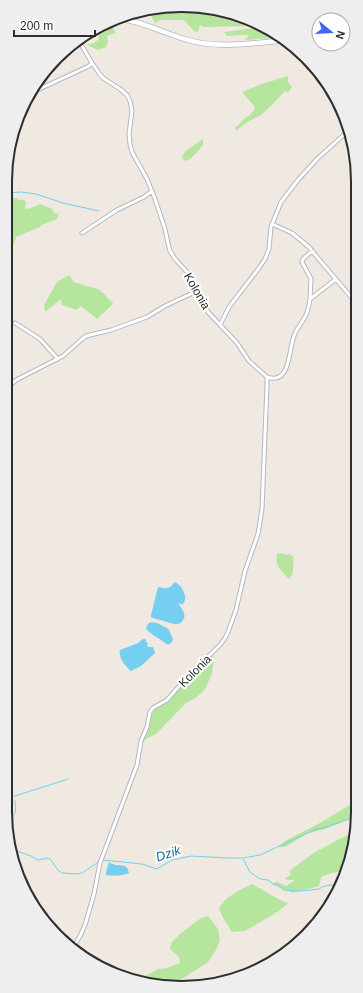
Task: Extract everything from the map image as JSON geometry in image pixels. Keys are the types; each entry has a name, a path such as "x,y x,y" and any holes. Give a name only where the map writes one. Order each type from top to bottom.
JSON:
{"main road":[{"path":"128,21 145,25 186,40 200,43 233,44 276,41"}],"street":[{"name":"Kolonia","path":"81,45 92,63 104,78 127,95 130,101 132,111 129,134 132,152 152,191 164,224 170,251 188,273 208,312 237,343 249,361 267,377 275,379 285,370 289,361 294,336 306,316 309,309 310,299"},
{"path":"40,89 89,66 92,63"},
{"path":"220,325 229,307 260,268 265,259 272,224 279,205 298,180 317,159 344,135"},
{"path":"82,233 117,210 144,197 152,191"},
{"path":"272,224 292,233 310,248 351,297"},
{"path":"310,299 311,279 302,262 303,259 312,251"},
{"path":"310,299 336,279"},
{"path":"12,384 18,379 63,356 86,336 111,330 147,317 165,306 197,291"},
{"path":"15,323 40,339 58,359"},
{"name":"Kolonia","path":"75,944 88,915 94,894 100,861 139,758 141,741 147,727 150,712 153,708 167,700 189,675 220,645 228,632 236,610 246,571 258,534 262,509 265,462 267,377"}],"green space":[{"path":"193,12 215,15 248,26 204,27 200,25 198,32 194,31 184,20 160,20 155,23 151,14 159,13"},
{"path":"113,27 116,33 107,36 108,42 106,47 98,50 87,45 98,40 98,34"},
{"path":"254,28 271,38 245,40 249,35 227,36 224,32"},
{"path":"288,76 288,82 292,87 288,93 285,91 261,115 247,122 236,131 235,127 254,110 255,107 242,92"},
{"path":"203,139 203,145 191,158 186,161 183,159 182,156 187,150"},
{"path":"18,198 19,201 22,199 26,202 25,209 40,204 52,209 55,214 59,212 57,219 16,237 12,246 12,199"},
{"path":"69,275 74,282 100,290 113,303 111,306 97,319 81,306 76,310 62,305 61,299 45,312 44,305 57,282"},
{"path":"283,553 293,556 293,571 289,579 279,568 277,562 277,554"},
{"path":"212,655 214,658 212,674 205,689 197,697 186,703 157,733 143,741 148,731 150,715 154,710 168,701"},
{"path":"351,804 351,818 325,829 306,834 285,847 278,847 285,841 318,824"},
{"path":"350,834 340,872 321,877 319,886 293,893 272,884 277,882 286,886 295,880 287,880 285,878 291,875 289,871 315,852"},
{"path":"252,884 288,903 279,911 245,931 232,932 219,908 229,897"},
{"path":"208,916 218,929 220,940 216,950 208,962 179,981 159,980 144,977 158,969 167,968 180,963 179,957 170,949 171,943 201,918"}],"water":[{"path":"175,582 180,585 185,596 185,600 182,605 180,603 179,604 184,614 184,618 180,624 174,624 151,617 158,587 168,588"},
{"path":"151,622 167,628 173,639 172,642 168,645 146,629 148,624"},
{"path":"143,639 146,639 146,642 148,643 147,646 153,647 155,652 141,666 131,671 122,661 120,650 138,643"},
{"path":"109,862 115,865 125,866 129,873 118,876 106,875"}],"waterway":[{"path":"12,193 36,194 63,203 99,211"},
{"path":"14,797 68,779"},
{"path":"12,816 15,812 15,801"},
{"name":"Dzik","path":"103,860 142,864 157,869 172,860 191,856 243,858 260,855 314,830 351,818"},
{"name":"Dzik","path":"17,851 38,860 48,858 62,873 82,873 100,861"},
{"path":"243,859 250,872 261,879 268,880 284,890 300,891 334,885"}]}
